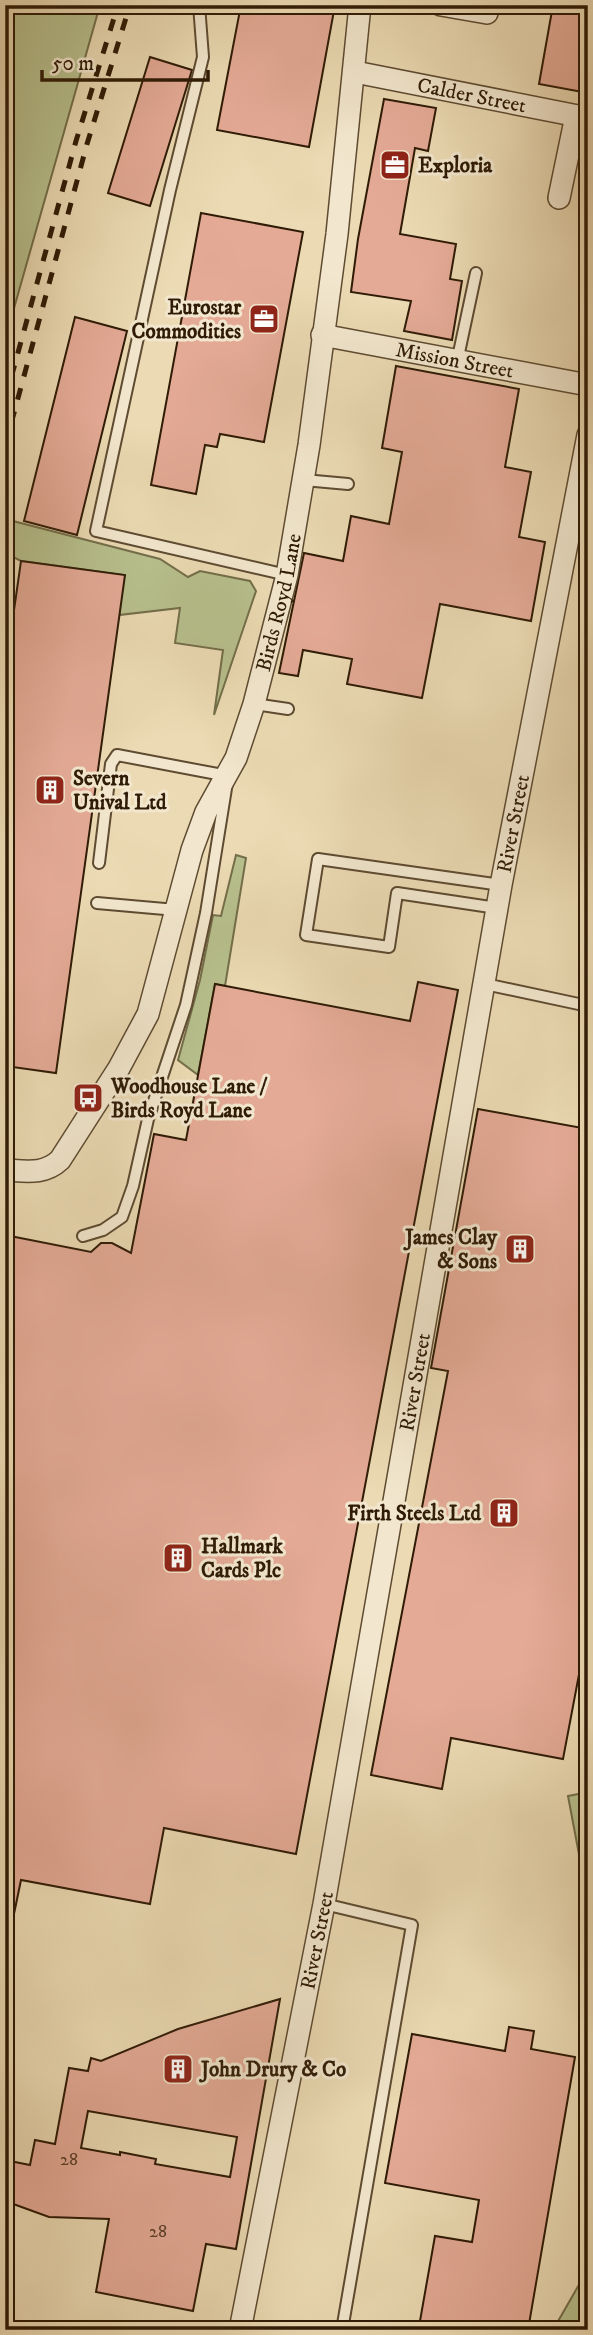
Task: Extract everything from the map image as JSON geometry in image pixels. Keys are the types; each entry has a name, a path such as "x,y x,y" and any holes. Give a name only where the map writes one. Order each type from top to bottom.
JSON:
{"street":[{"name":"Birds Royd Lane","path":"5,1170 39,1172 51,1168 60,1160 140,1031 154,996 183,879 206,812 236,758 254,704 287,575 303,480 337,234 360,5"},
{"path":"442,5 487,13"},
{"name":"Calder Street","path":"355,72 582,117"},
{"path":"558,198 582,117"},
{"name":"Mission Street","path":"322,335 588,386"},
{"name":"River Street","path":"240,2330 324,1905 501,885 588,435"}],"lane":[{"path":"199,5 203,57 170,190 96,531 287,575"},
{"path":"457,362 476,273"},
{"path":"303,480 348,484"},
{"path":"254,704 288,709"},
{"path":"83,1236 103,1230 122,1217 133,1186 148,1119 186,1005 206,913 228,776 117,755 111,764 99,863"},
{"path":"497,908 397,893 389,947 306,935 318,859 501,885"},
{"path":"97,903 176,910"},
{"path":"485,984 588,1006"},
{"path":"324,1905 412,1926 342,2330"}],"green space":[{"path":"5,5 100,5 5,340"},
{"path":"9,520 160,559 188,577 200,571 250,581 256,591 214,715 223,650 175,643 180,608 119,615 124,575 21,561 5,553 5,535"},
{"path":"236,855 246,858 225,986 215,984 198,1075 178,1060 200,980 213,915 221,916"},
{"path":"588,1792 588,1902 568,1796"},
{"path":"588,2269 588,2330 553,2330"}],"building":[{"path":"241,5 335,5 309,147 217,130"},
{"path":"553,5 588,5 588,93 539,84"},
{"path":"150,57 192,70 150,206 108,193"},
{"path":"384,99 436,108 428,151 415,148 400,234 456,244 450,279 462,281 452,340 404,331 411,301 351,292"},
{"path":"201,213 303,232 264,442 220,434 217,447 205,445 196,494 151,485"},
{"path":"75,317 127,331 77,535 24,521"},
{"path":"396,366 519,389 505,467 531,472 519,537 545,542 531,621 440,604 422,698 347,684 352,659 303,650 298,676 279,673 304,553 343,561 351,516 389,524 402,452 382,448"},
{"name":"Severn Unival Ltd","path":"21,561 125,575 56,1073 5,1066 5,673"},
{"name":"Hallmark Cards Plc","path":"418,982 458,990 296,1854 164,1828 150,1904 21,1880 14,1914 5,1913 5,1235 91,1252 101,1243 112,1243 131,1253 154,1134 186,1140 215,984 410,1021"},
{"name":"Firth Steels Ltd","path":"478,1109 588,1129 588,1627 563,1759 451,1738 442,1789 371,1775 448,1371 431,1368"},
{"path":"280,1999 236,2249 206,2244 193,2311 96,2292 109,2219 49,2217 5,2201 5,2160 30,2165 35,2140 55,2144 69,2068 88,2071 91,2058 101,2061 178,2029","holes":["88,2111 237,2137 230,2177 155,2164 156,2159 81,2148"]},
{"path":"509,2027 534,2031 531,2049 575,2057 528,2330 468,2330 420,2321 435,2236 472,2242 479,2200 385,2183 412,2034 505,2051"}],"railway":[{"path":"5,400 76,141 118,5"},
{"path":"5,446 87,144 130,5"}],"place":[{"name":"Exploria","path":"395,165"},
{"name":"Eurostar Commodities","path":"264,319"},
{"name":"Severn Unival Ltd","path":"50,790"},
{"name":"Woodhouse Lane / Birds Royd Lane","path":"88,1098"},
{"name":"James Clay & Sons","path":"520,1249"},
{"name":"Firth Steels Ltd","path":"504,1513"},
{"name":"Hallmark Cards Plc","path":"178,1558"},
{"name":"John Drury & Co","path":"178,2069"}]}
